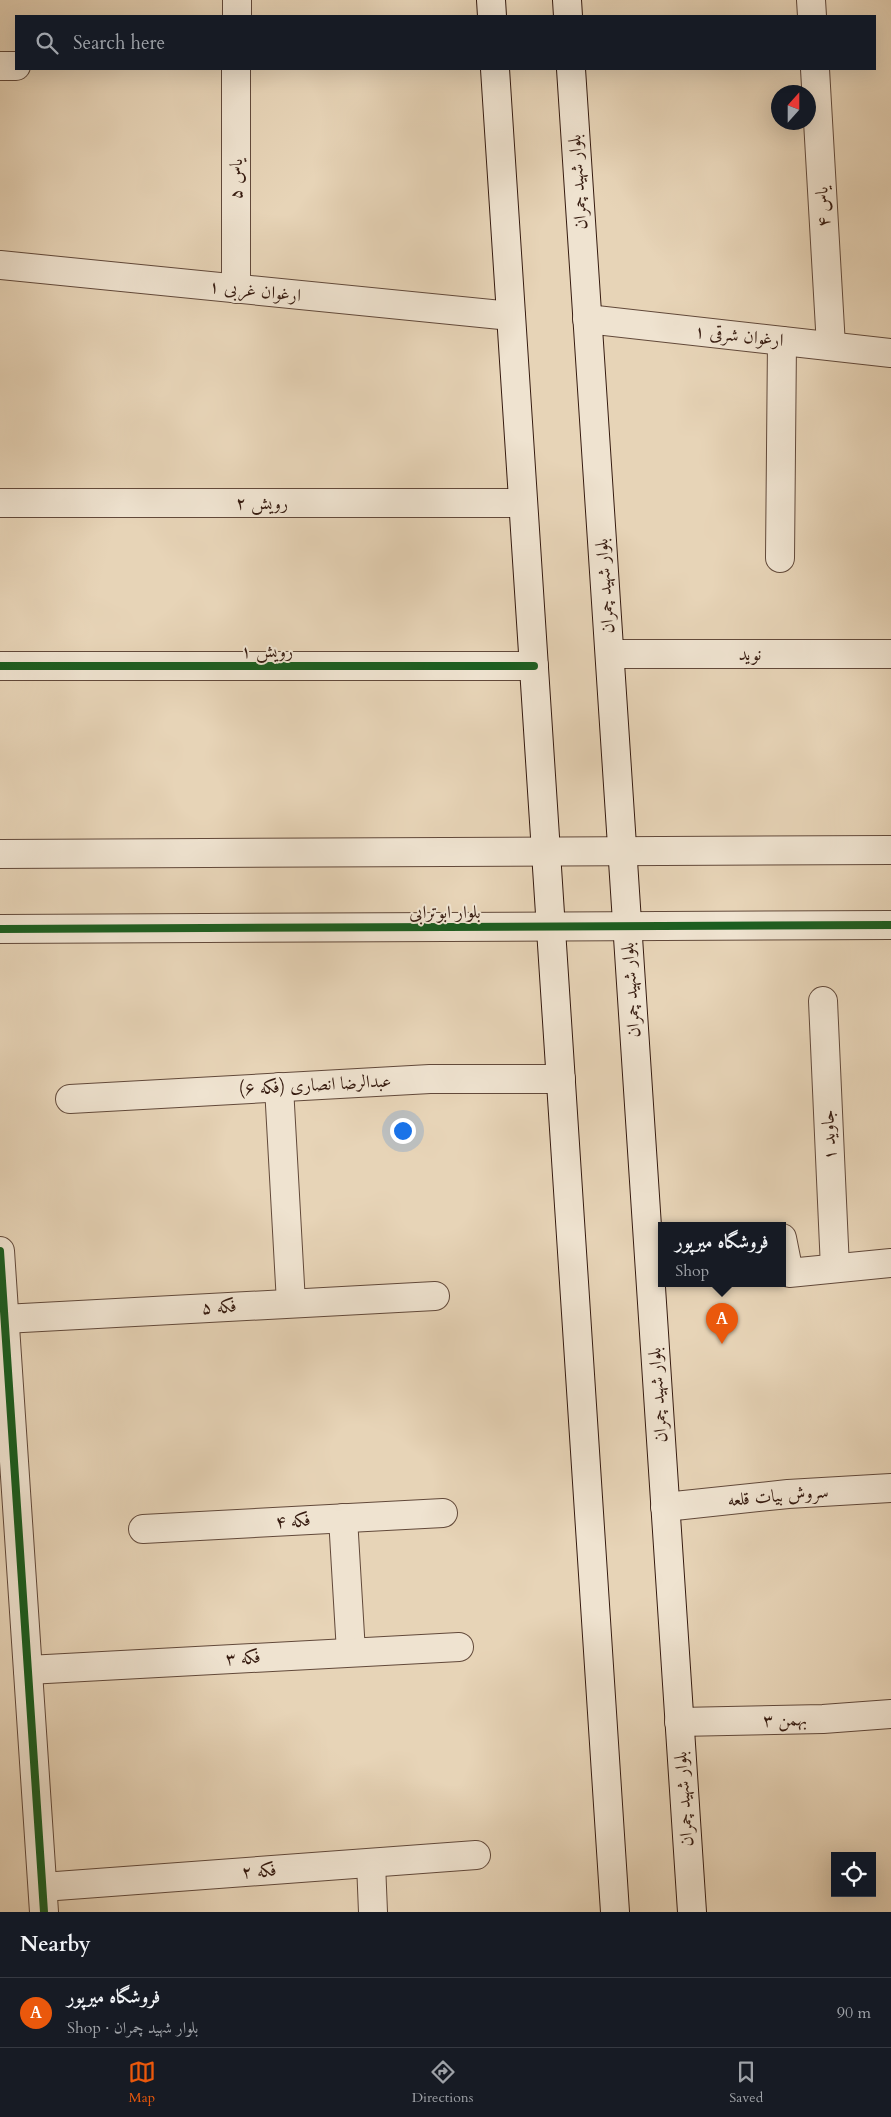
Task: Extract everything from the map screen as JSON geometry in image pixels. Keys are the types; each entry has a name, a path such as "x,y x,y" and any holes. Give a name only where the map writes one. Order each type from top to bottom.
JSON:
{"street":[{"path":"236,15 237,0"},
{"path":"490,0 492,15"},
{"path":"567,0 568,15"},
{"path":"811,0 812,15"},
{"path":"0,66 15,66"},
{"name":"یاس ۵","path":"236,70 236,289"},
{"path":"495,70 615,1912"},
{"name":"بلوار شهید چمران","path":"571,70 627,926 655,1251 665,1507 692,1912"},
{"name":"یاس ۴","path":"815,70 830,346"},
{"name":"ارغوان غربی ۱","path":"0,265 511,316"},
{"name":"ارغوان شرقی ۱","path":"587,319 891,353"},
{"path":"780,558 782,341"},
{"name":"رویش ۲","path":"0,503 524,504"},
{"name":"نوید","path":"610,654 891,654"},
{"name":"رویش ۱","path":"0,666 534,666"},
{"path":"0,854 891,850"},
{"name":"بلوار ابوترابی","path":"0,929 891,925"},
{"name":"جاوید ۱","path":"823,1001 835,1268"},
{"name":"عبدالرضا انصاری (فکه ۶)","path":"70,1099 430,1079 561,1079"},
{"path":"279,1088 291,1303"},
{"path":"0,1250 4,1319 11,1584 28,1670 43,1900"},
{"path":"786,1258 789,1273 891,1263"},
{"name":"فکه ۵","path":"4,1319 435,1296"},
{"name":"سروش بیات قلعه","path":"665,1507 788,1494 891,1488"},
{"name":"فکه ۴","path":"143,1530 443,1513"},
{"path":"342,1518 350,1652"},
{"name":"فکه ۳","path":"28,1670 459,1646"},
{"name":"بهمن ۳","path":"679,1722 823,1719 891,1714"},
{"name":"فکه ۲","path":"43,1900 370,1863 476,1855"},
{"path":"370,1863 373,1912"}],"cycle path":[{"path":"0,666 534,666"},
{"path":"0,929 891,925"},
{"path":"0,1251 44,1912"}],"place":[{"name":"فروشگاه میرپور","path":"722,1344"}]}
